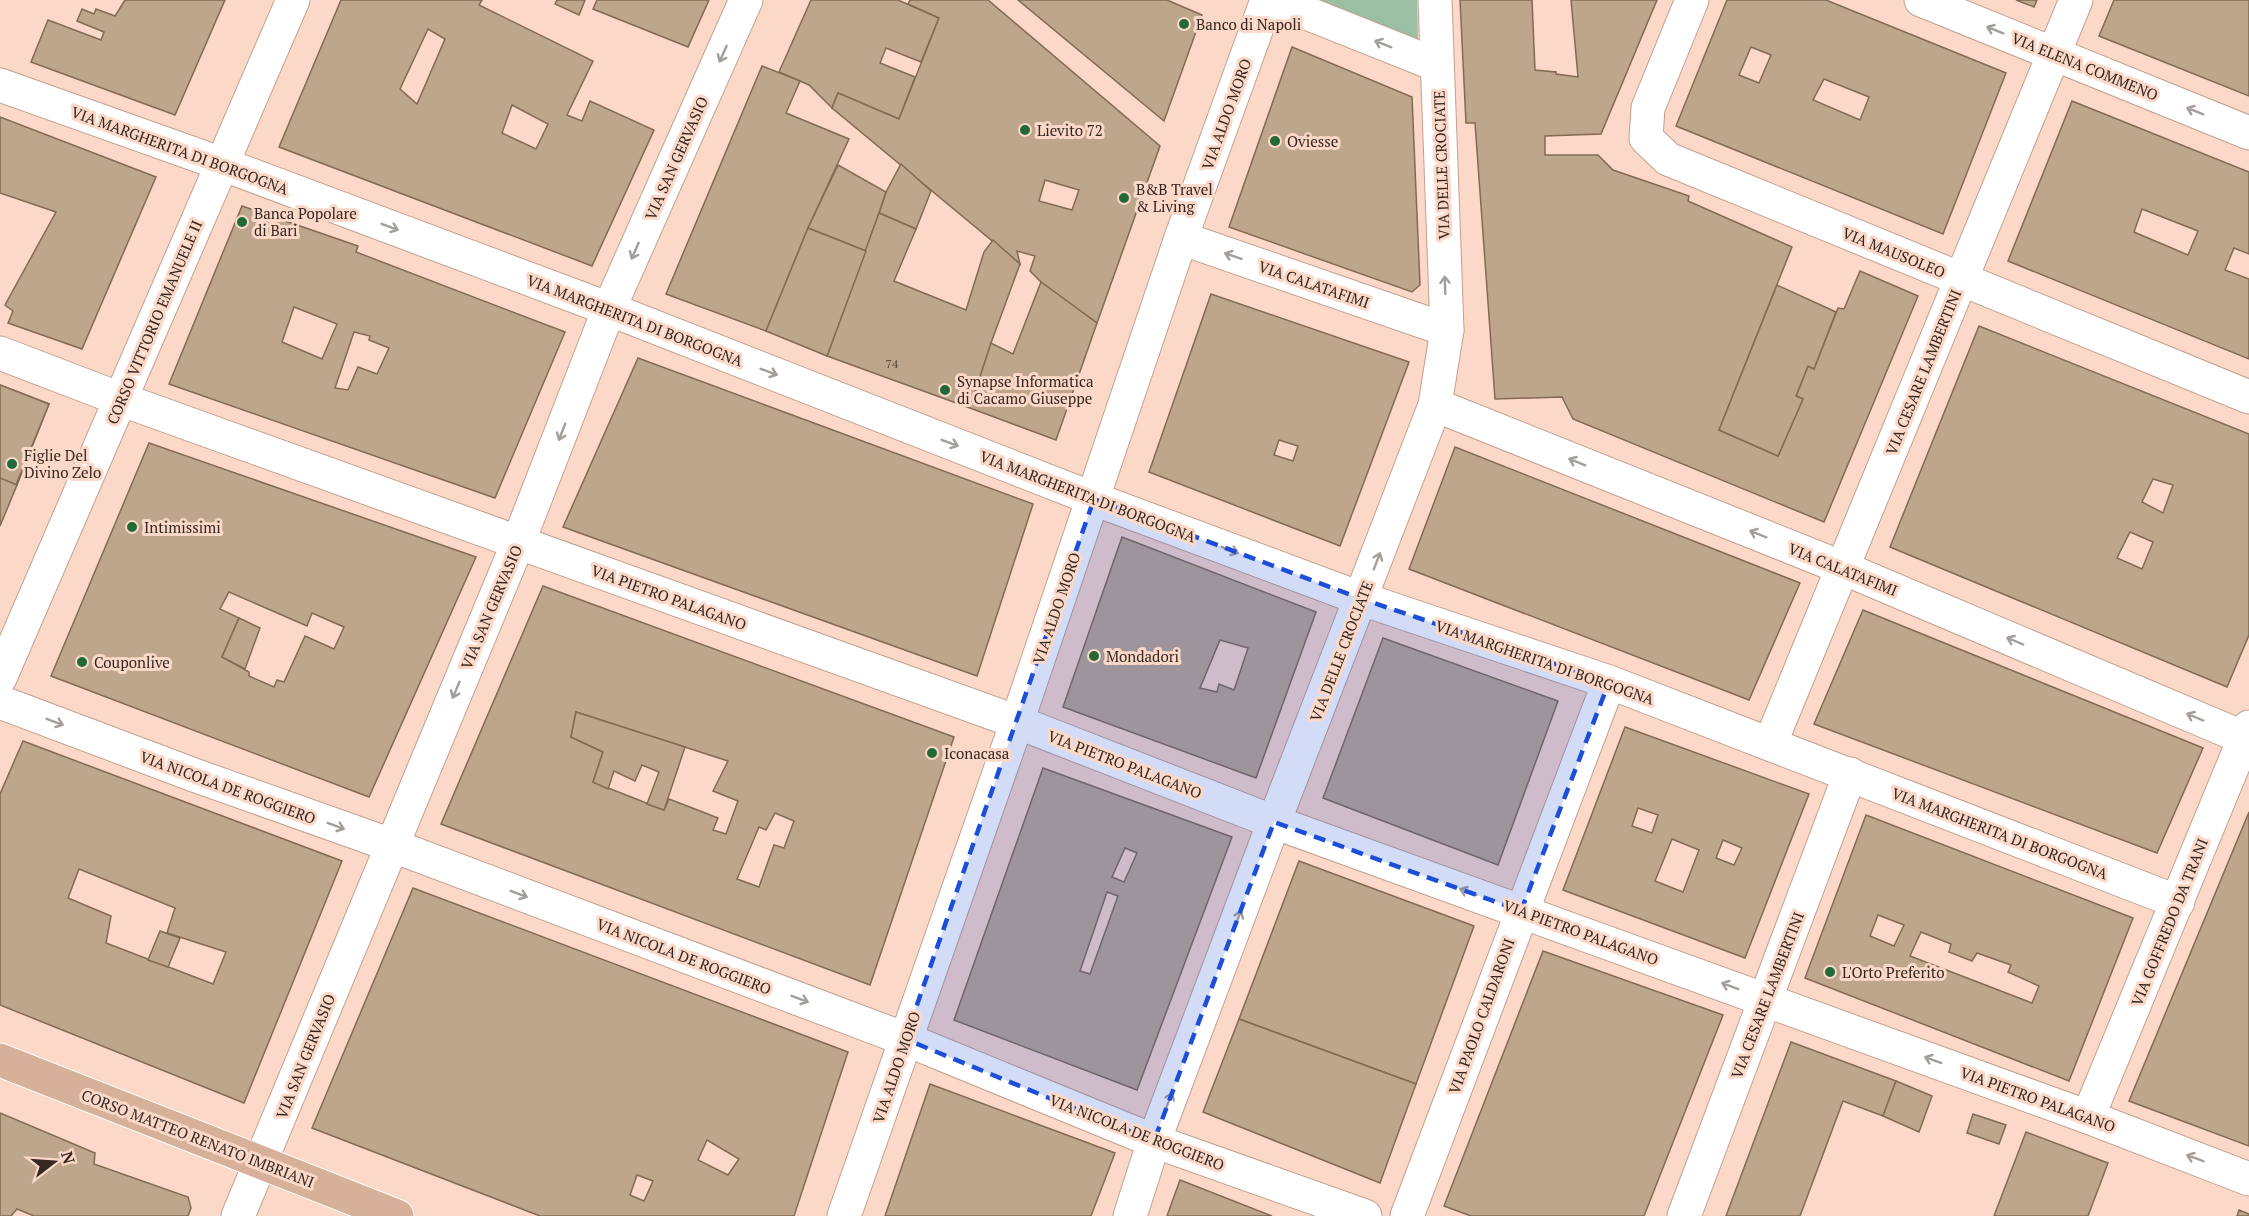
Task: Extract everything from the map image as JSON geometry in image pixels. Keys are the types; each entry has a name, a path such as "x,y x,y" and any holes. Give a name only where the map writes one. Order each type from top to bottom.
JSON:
{"main road":[{"name":"CORSO MATTEO RENATO IMBRIANI","path":"0,1060 397,1216"}],"street":[{"name":"CORSO VITTORIO EMANUELE II","path":"0,678 293,0"},
{"name":"VIA SAN GERVASIO","path":"238,1216 518,543 609,309 746,0"},
{"name":"VIA ALDO MORO","path":"844,1216 1094,499 1181,238 1267,0"},
{"path":"1274,0 1437,65"},
{"name":"VIA DELLE CROCIATE","path":"1130,1216 1154,1141 1274,822 1436,405 1447,330 1435,0"},
{"name":"VIA MAUSOLEO","path":"1692,0 1648,108 1646,138 1668,159 2249,397"},
{"name":"VIA ELENA COMMENO","path":"1921,0 2249,133"},
{"name":"VIA CESARE LAMBERTINI","path":"1770,744 2076,0"},
{"name":"VIA MARGHERITA DI BORGOGNA","path":"0,85 222,164 609,309 1094,499 1362,599 1609,682 2178,902"},
{"name":"VIA CALATAFIMI","path":"1181,238 1447,330"},
{"name":"VIA PIETRO PALAGANO","path":"0,353 120,399 1017,722 1274,822 1766,999 2088,1117 2249,1179"},
{"name":"VIA CALATAFIMI","path":"1436,405 1843,568 2247,735"},
{"name":"VIA PAOLO CALDARONI","path":"1407,1216 1609,682"},
{"name":"VIA NICOLA DE ROGGIERO","path":"0,702 194,775 391,845 905,1039 1154,1141 1365,1216"},
{"name":"VIA GOFFREDO DA TRANI","path":"2088,1117 2247,735"},
{"name":"VIA CESARE LAMBERTINI","path":"1684,1216 1850,774"}],"highlighted area":[{"path":"1094,499 1362,599 1609,682 1521,911 1274,822 1154,1141 905,1039"}],"green space":[{"path":"1308,0 1417,0 1418,44"}],"building":[{"path":"125,0 225,0 175,115 31,62 48,20 101,40 104,32 77,21 82,9 94,14 96,9 115,16"},
{"path":"341,0 482,0 479,5 593,61 567,115 582,121 590,101 654,130 592,266 279,147","holes":["428,29 445,39 417,104 400,89","512,105 548,124 536,149 502,133"]},
{"path":"557,0 585,0 579,15 555,4"},
{"path":"597,0 709,0 688,47 593,9"},
{"path":"811,0 898,0 939,18 921,62 886,48 880,63 915,77 899,119 838,93 832,108 809,85 779,72"},
{"path":"910,0 988,0 1160,146 1097,323 1041,282 1030,271 1035,256 1017,251 1020,264 832,108 838,93 899,119 939,18 908,4","holes":["1045,180 1079,190 1072,210 1039,201"]},
{"path":"1018,0 1167,0 1202,15 1164,121"},
{"path":"1460,0 1532,0 1535,70 1578,77 1571,0 1657,0 1601,134 1545,136 1545,155 1598,155 1613,170 1689,196 1688,201 1792,247 1719,430 1778,456 1803,399 1796,396 1808,366 1814,369 1838,308 1844,309 1860,271 1918,296 1824,522 1573,419 1562,397 1495,399 1475,123 1466,123"},
{"path":"1727,0 1826,0 2006,73 1943,234 1676,126","holes":["1751,47 1771,55 1759,83 1739,75","1824,79 1869,97 1860,120 1813,100"]},
{"path":"2016,0 2037,0 2034,7"},
{"path":"2114,0 2249,0 2249,96 2099,36"},
{"path":"1292,47 1412,97 1420,285 1412,292 1229,227"},
{"path":"762,66 800,81 786,113 849,139 808,228 766,331 666,294"},
{"path":"2072,101 2249,172 2249,254 2234,248 2225,270 2249,279 2249,359 2008,261","holes":["2142,209 2198,231 2188,255 2134,232"]},
{"path":"0,117 156,177 82,349 8,323 13,311 5,305 56,212 0,193"},
{"path":"901,164 931,191 916,229 879,213 886,192"},
{"path":"838,165 886,192 866,251 808,228"},
{"path":"242,206 358,246 356,252 565,332 495,498 169,384","holes":["294,307 337,324 322,359 282,342","354,332 370,336 369,340 389,348 377,374 358,367 348,390 335,388"]},
{"path":"879,213 916,229 894,281 966,310 984,252 993,240 1020,264 970,408 827,356"},
{"path":"808,228 866,251 827,356 766,331"},
{"path":"1041,282 1097,323 1056,440 970,408 991,343 1013,354"},
{"path":"1777,285 1836,312 1814,369 1808,366 1796,396 1803,399 1778,456 1719,430"},
{"path":"1211,294 1409,362 1340,546 1149,472","holes":["1279,440 1298,446 1293,461 1274,455"]},
{"path":"1979,326 2249,434 2249,635 2227,687 1890,547","holes":["2153,479 2173,485 2163,513 2142,502","2130,532 2153,542 2142,569 2117,558"]},
{"path":"638,358 1033,504 977,676 563,527"},
{"name":"Figlie Del Divino Zelo","path":"0,385 49,404 17,485 0,478"},
{"name":"Figlie Del Divino Zelo","path":"0,385 49,404 0,524"},
{"path":"149,443 476,557 369,797 51,676","holes":["229,592 307,626 312,613 344,627 334,649 305,636 284,682 277,680 274,687 249,676 249,672 222,657 239,618 220,609"]},
{"path":"1455,447 1800,583 1749,700 1409,569"},
{"path":"0,478 17,485 0,526"},
{"path":"1122,537 1316,612 1256,778 1063,707","holes":["1220,640 1248,648 1234,690 1219,684 1217,692 1200,688"]},
{"path":"543,586 954,737 870,985 441,824","holes":["576,712 728,761 713,791 738,801 726,834 713,830 718,818 669,799 664,810 593,782 603,752 571,737","775,813 794,821 784,848 774,845 759,887 737,879 759,827 766,830"]},
{"path":"1863,610 2203,748 2157,853 1814,724"},
{"path":"239,618 260,628 245,669 222,657"},
{"path":"1383,638 1558,701 1498,865 1323,798"},
{"path":"576,712 685,747 664,810 647,804 659,772 642,765 635,781 614,771 608,789 593,782 603,752 571,737"},
{"path":"1625,727 1809,794 1745,958 1563,890","holes":["1638,808 1658,815 1652,833 1632,826","1672,839 1699,850 1683,892 1655,881","1723,840 1742,848 1734,865 1716,858"]},
{"path":"23,741 342,861 244,1103 0,1005 0,794","holes":["79,869 175,908 167,933 226,952 213,984 106,943 111,916 68,898"]},
{"path":"1043,768 1232,837 1137,1090 954,1020","holes":["1125,848 1137,853 1124,882 1112,877","1107,892 1118,896 1090,974 1080,971"]},
{"path":"2249,812 2249,1146 2129,1101"},
{"path":"1866,815 2133,918 2069,1081 1805,978","holes":["1878,915 1904,925 1894,946 1870,936","1921,932 1951,944 1949,952 1972,961 1977,953 2011,965 2008,972 2039,986 2032,1003 1910,956"]},
{"path":"1299,861 1474,926 1416,1084 1239,1019"},
{"path":"413,888 848,1052 794,1216 540,1216 312,1128","holes":["707,1140 739,1159 728,1175 698,1160","637,1175 653,1181 644,1201 630,1195"]},
{"path":"160,931 180,938 168,967 148,960"},
{"path":"1543,951 1723,1015 1644,1216 1471,1216 1444,1206"},
{"path":"1239,1019 1416,1084 1380,1183 1203,1112"},
{"path":"1791,1042 1896,1081 1883,1116 1843,1101 1800,1216 1726,1216"},
{"path":"1896,1081 1932,1096 1919,1132 1883,1116"},
{"path":"930,1084 1115,1153 1091,1216 885,1216"},
{"path":"0,1113 95,1153 94,1164 188,1197 191,1208 188,1216 34,1216 17,1209 11,1216 0,1216"},
{"path":"1973,1114 2006,1125 1999,1144 1967,1133"},
{"path":"2026,1132 2108,1163 2088,1216 1994,1216"},
{"path":"1180,1180 1272,1216 1167,1216"},
{"path":"2239,1210 2249,1214 2249,1216 2237,1216"}],"place":[{"name":"Banco di Napoli","path":"1184,24"},
{"name":"Lievito 72","path":"1025,130"},
{"name":"Oviesse","path":"1275,141"},
{"name":"B&B Travel & Living","path":"1124,198"},
{"name":"Banca Popolare di Bari","path":"242,222"},
{"name":"Synapse Informatica di Cacamo Giuseppe","path":"945,390"},
{"name":"Figlie Del Divino Zelo","path":"12,464"},
{"name":"Intimissimi","path":"132,527"},
{"name":"Mondadori","path":"1094,656"},
{"name":"Couponlive","path":"82,662"},
{"name":"Iconacasa","path":"932,753"},
{"name":"L'Orto Preferito","path":"1830,972"}]}
